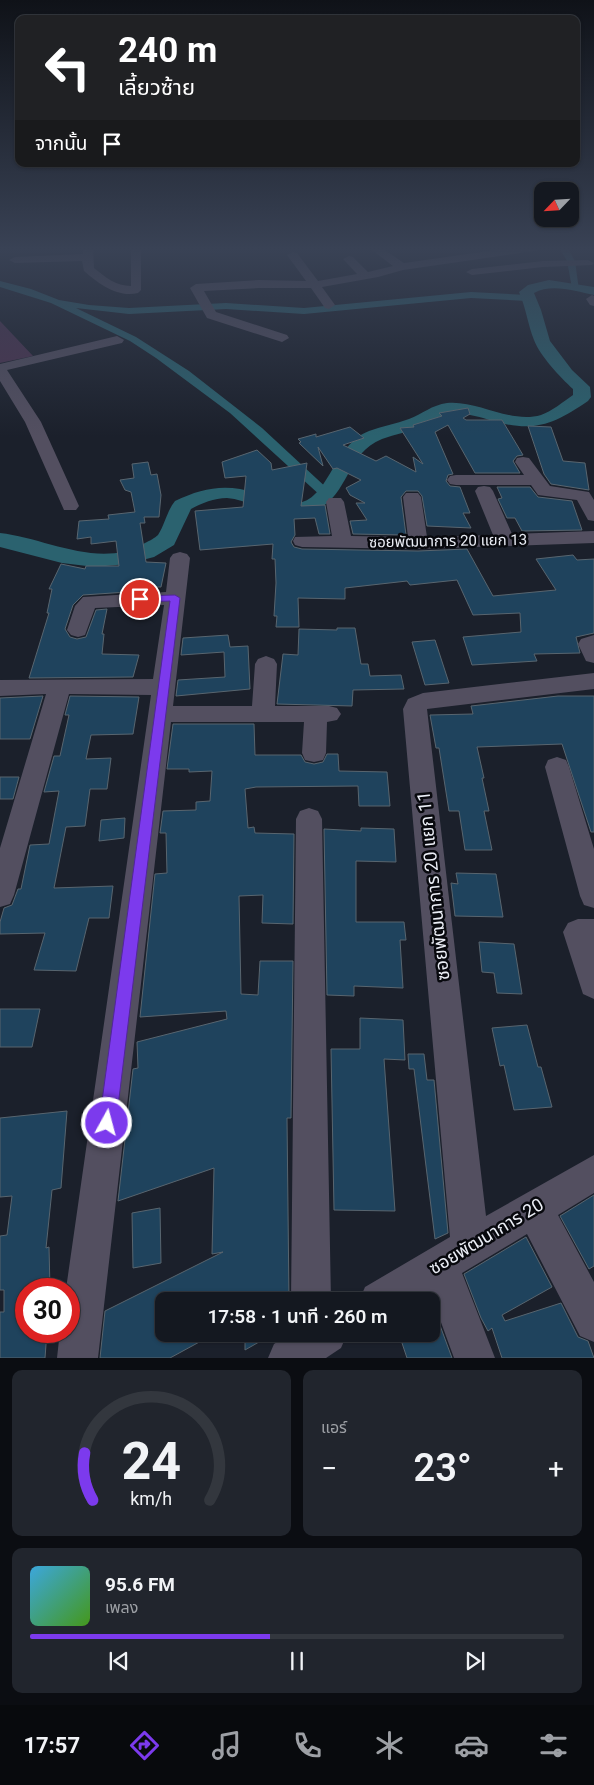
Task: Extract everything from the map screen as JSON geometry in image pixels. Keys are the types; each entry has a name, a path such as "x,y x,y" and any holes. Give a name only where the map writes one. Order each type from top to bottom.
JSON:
{"street":[{"path":"208,310 210,315 282,338"},
{"path":"70,506 33,422 0,369 117,340"},
{"path":"523,462 535,480 547,493 582,496 594,516"},
{"path":"456,480 535,480"},
{"path":"484,491 505,540"},
{"path":"412,497 418,543"},
{"path":"335,502 343,542"},
{"name":"ซอยพัฒนาการ 20 แยก 13","path":"302,541 418,543 594,537"},
{"path":"77,1358 180,558"},
{"path":"78,630 85,606 90,602 175,598"},
{"path":"594,642 589,644 594,656"},
{"path":"263,714 266,664"},
{"name":"ซอยพัฒนาการ 20 แยก 11","path":"455,1255 415,709 416,705 423,701 594,681"},
{"path":"0,895 60,686"},
{"path":"0,688 60,686 263,714 323,714 314,752"},
{"path":"557,767 594,896"},
{"path":"309,819 312,1292"},
{"path":"594,932 578,932 594,984"},
{"name":"ซอยพัฒนาการ 20","path":"394,1292 594,1173"},
{"path":"534,1208 594,1322"},
{"path":"455,1255 475,1358"}],"shaded area":[{"path":"0,321 33,356 0,363"}],"building":[{"path":"468,408 470,414 463,418 466,420 502,420 523,455 517,456 513,461 520,473 475,473 448,425 435,432 453,474 448,475 446,481 450,486 460,487 470,513 463,513 471,528 427,526 422,496 418,491 406,491 401,497 406,535 353,534 350,521 367,520 356,503 365,503 350,495 346,488 361,480 337,468 333,469 318,447 323,466 299,443 301,442 298,439 316,434 316,437 350,427 364,438 343,445 376,461 386,456 416,472 413,457 423,464 400,428 414,427 413,425 442,416 439,413"},
{"path":"528,426 551,427 563,461 585,463 589,490 551,484 544,474"},
{"path":"257,450 271,463 272,470 307,463 301,506 325,505 330,534 319,534 315,518 294,519 295,535 291,542 294,547 302,549 418,551 467,549 493,596 556,590 536,559 573,555 577,560 594,559 594,633 576,637 580,653 534,654 537,661 472,665 463,637 521,632 520,613 473,615 457,580 410,585 407,581 345,588 345,599 298,598 299,627 276,627 277,616 274,616 276,583 275,559 272,559 273,544 200,550 195,511 243,507 246,476 225,478 222,462"},
{"path":"148,462 151,475 157,474 161,495 159,517 144,517 145,523 140,523 146,562 166,563 161,587 127,587 127,592 83,595 73,605 65,629 70,637 77,639 86,637 96,610 107,609 102,634 104,634 102,654 139,655 133,677 29,678 49,613 47,613 52,589 49,589 61,564 85,569 86,566 119,566 116,541 91,544 91,537 77,539 79,521 109,519 108,515 135,512 131,492 125,490 120,480 134,478 132,464"},
{"path":"497,487 530,487 538,497 572,501 582,530 522,531 515,518 507,518 498,499 502,498"},
{"path":"337,628 355,628 361,664 368,664 370,676 401,675 404,689 353,690 352,706 277,704 283,654 298,655 299,629 337,630"},
{"path":"228,635 230,647 248,646 250,689 176,696 178,680 225,677 224,652 181,655 183,638"},
{"path":"435,640 449,683 425,685 412,642"},
{"path":"43,696 30,739 0,739 0,698"},
{"path":"70,696 139,697 133,734 91,735 86,759 111,758 107,789 90,789 85,826 66,827 54,888 113,886 109,918 89,918 76,971 34,970 45,933 0,934 0,922 4,908 12,905 18,889 21,889 30,845 49,844 59,791 44,792 54,756 60,756 69,715 65,715"},
{"path":"558,696 594,696 594,832 591,832 562,744 477,747 489,811 484,811 492,850 465,850 459,811 449,811 439,748 436,748 430,715 473,714 471,706"},
{"path":"173,724 254,724 255,755 301,755 305,762 314,764 323,762 327,754 338,754 339,771 387,772 390,806 359,806 358,786 256,787 245,789 248,828 254,827 255,833 294,834 293,924 262,923 263,895 239,896 241,994 258,995 260,961 293,961 291,1118 287,1118 289,1292 155,1292 155,1342 199,1342 170,1358 100,1358 105,1311 223,1252 212,1254 214,1168 118,1201 133,1069 138,1068 137,1042 227,1019 226,1011 140,1017 155,874 167,873 166,833 160,833 163,811 196,810 196,802 210,801 212,771 189,772 189,769 167,769"},
{"path":"0,777 19,777 13,799 0,799"},
{"path":"125,818 124,838 99,841 101,820"},
{"path":"361,828 394,829 396,862 356,861 356,922 404,922 406,940 400,940 403,988 354,986 354,996 327,995 324,829 361,831"},
{"path":"456,873 496,874 503,917 455,916 451,883 458,884"},
{"path":"479,942 514,944 522,994 497,993 494,973 482,972"},
{"path":"0,1009 40,1009 32,1047 0,1047"},
{"path":"360,1018 403,1020 405,1060 384,1059 395,1211 334,1210 331,1049 360,1049"},
{"path":"527,1025 538,1067 541,1067 552,1107 514,1110 504,1065 500,1066 492,1028"},
{"path":"408,1054 424,1054 427,1080 434,1080 448,1233 435,1239 414,1069 409,1069"},
{"path":"67,1111 61,1188 52,1190 46,1248 49,1247 50,1278 15,1278 15,1343 46,1343 45,1358 0,1358 0,1312 4,1312 4,1290 0,1290 0,1236 7,1235 12,1196 0,1197 0,1118"},
{"path":"594,1195 594,1266 589,1269 560,1216"},
{"path":"160,1208 161,1263 133,1268 132,1213"},
{"path":"526,1237 552,1287 502,1315 505,1321 561,1303 578,1337 588,1341 594,1358 502,1358 492,1328 488,1331 481,1318 464,1274"},
{"path":"440,1325 452,1358 407,1358 402,1342 440,1342"},
{"path":"245,1342 259,1342 245,1350"}],"waterway":[{"path":"74,310 108,329 133,339 186,373 258,430 326,494"},
{"path":"121,310 141,310"},
{"path":"294,310 311,310"},
{"path":"0,540 10,541 62,556 95,560 127,557 146,552 166,540 182,505 207,495 220,492 233,493 280,508 300,509 310,506 325,496 348,457 359,444 366,439 417,422 432,413 460,408 518,421 532,422 546,419 582,397 581,387 566,374 542,341 534,310"}],"route":[{"path":"107,1123 175,598 140,599"}]}
